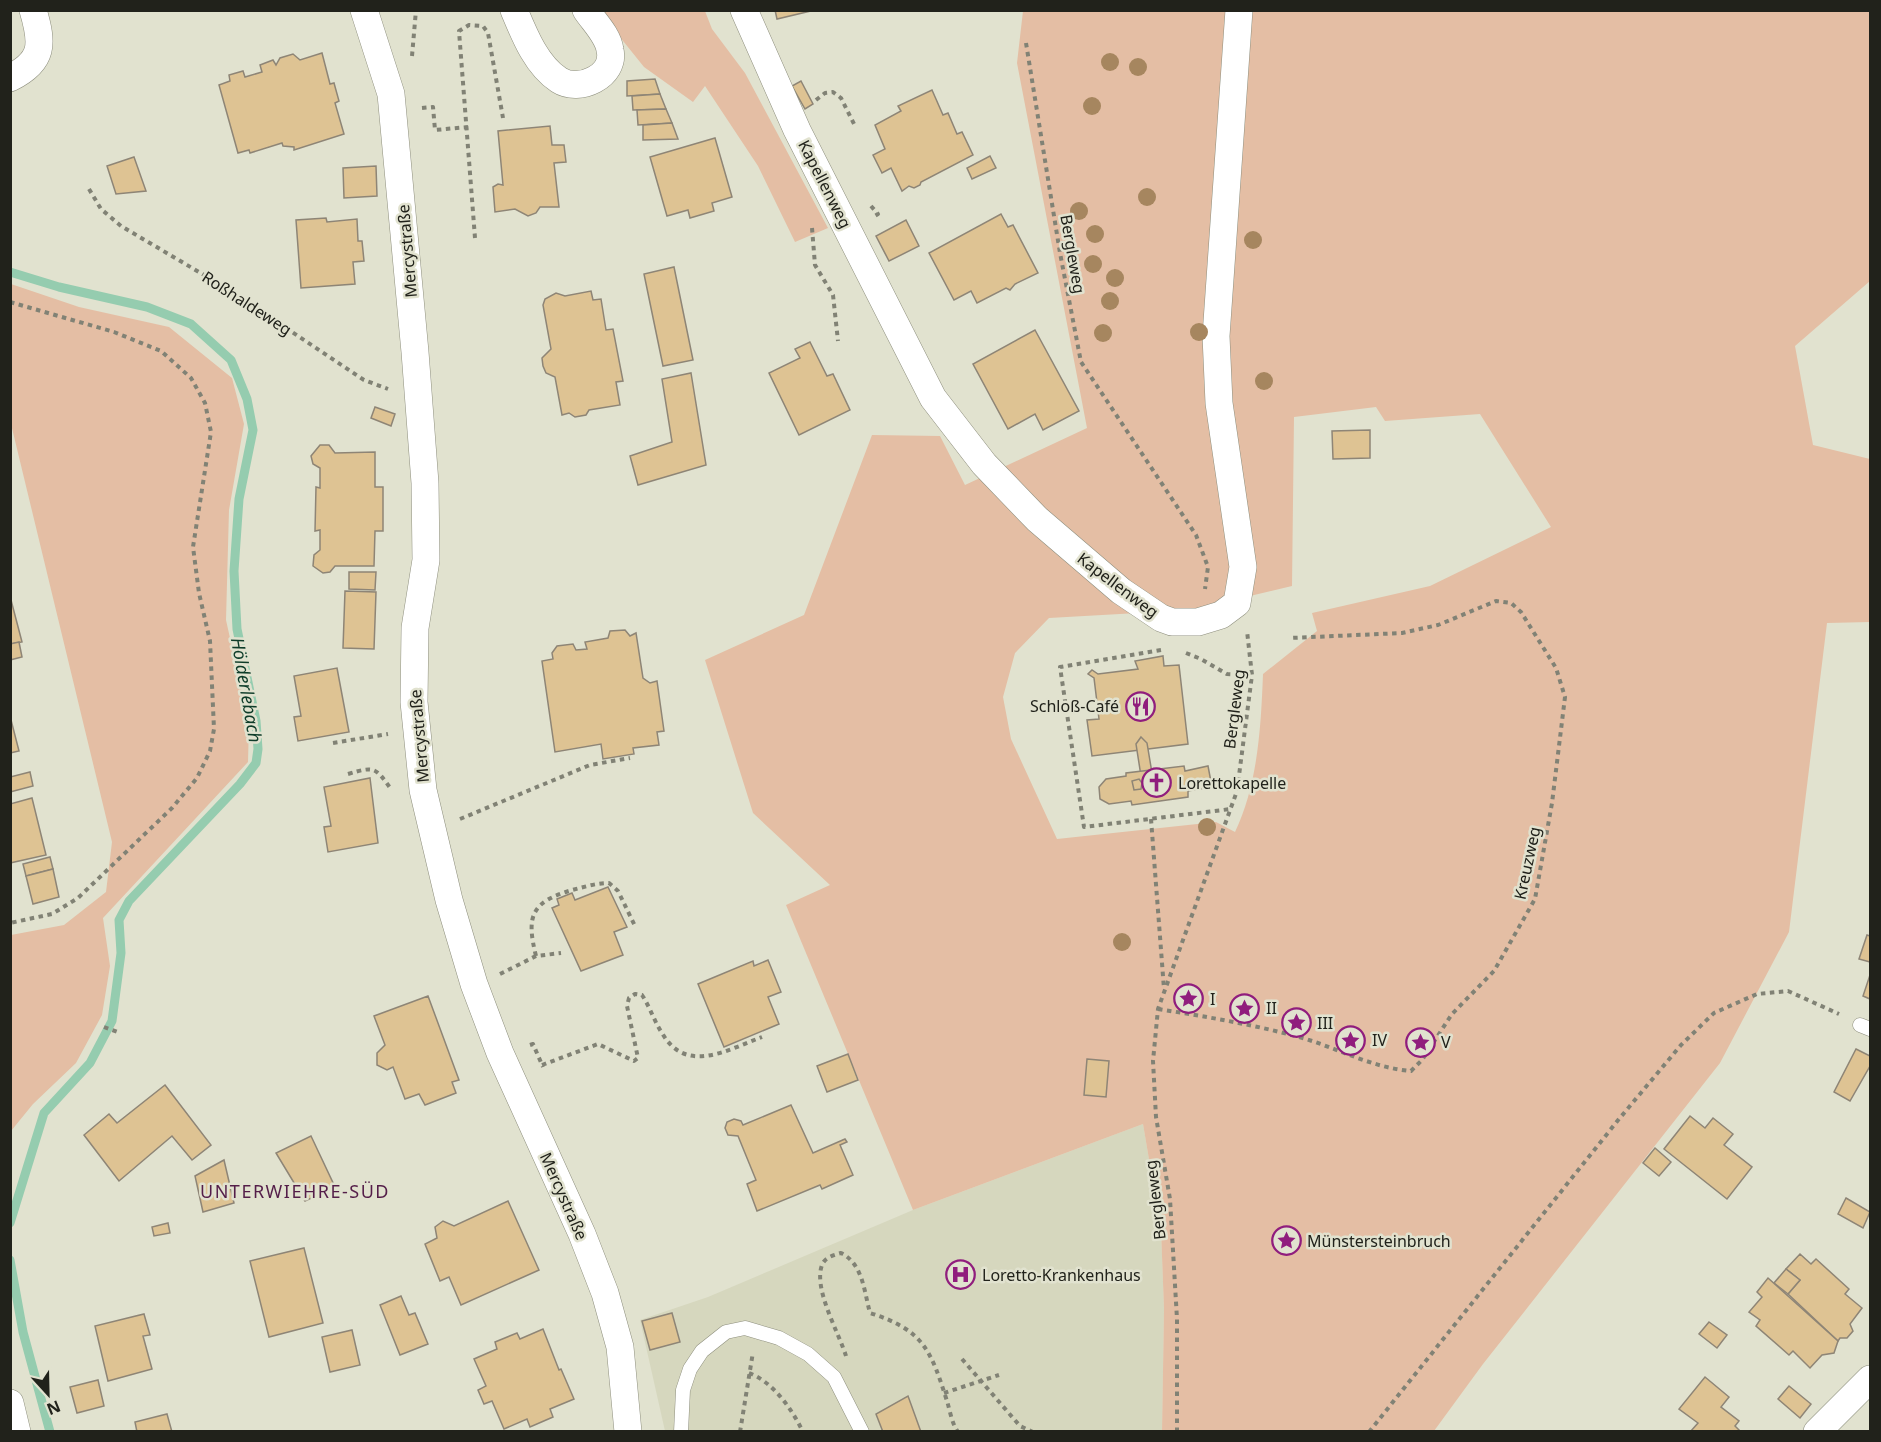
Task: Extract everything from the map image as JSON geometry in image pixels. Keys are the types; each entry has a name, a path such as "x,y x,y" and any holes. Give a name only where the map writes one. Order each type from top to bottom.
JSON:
{"street":[{"path":"10,78 33,63 38,52 40,38 33,10"},
{"name":"Mercystraße","path":"364,10 391,94 418,390 425,483 426,560 415,628 414,702 423,790 431,830 474,984 496,1044 605,1293 620,1347 628,1431"},
{"path":"514,10 535,53 546,68 560,81 574,84 597,78 605,72 611,59 610,48 604,35 586,10"},
{"name":"Kapellenweg","path":"744,10 797,130 933,398 984,464 1037,519 1121,591 1161,618 1172,622 1198,622 1221,615 1237,603"},
{"path":"1237,603 1243,567 1219,403 1216,336 1239,10"},
{"path":"1817,1431 1870,1379"},
{"path":"10,1403 17,1431"}],"lane":[{"path":"681,1431 683,1389 690,1369 702,1351 726,1332 745,1328 757,1330 808,1354 834,1377 862,1431"}],"path":[{"path":"475,238 459,31 469,25 483,26 488,33 503,118"},
{"name":"Bergleweg","path":"1026,44 1060,252 1081,362 1196,535 1208,567 1204,595 1237,603 1246,626 1252,675 1237,791 1158,1009 1153,1061 1156,1117 1170,1199 1177,1319 1177,1431"},
{"path":"816,98 833,92 841,98 854,124"},
{"path":"422,119 422,108 433,107 435,130 468,127"},
{"name":"Roßhaldeweg","path":"89,189 101,209 121,226 226,288 364,380 395,392 418,390"},
{"path":"830,195 810,211 815,265 833,295 838,341"},
{"path":"10,302 114,332 161,351 190,378 205,403 211,432 193,547 199,593 210,641 214,729 210,751 197,778 172,808 78,898 52,914 10,923"},
{"name":"Kreuzweg","path":"1158,1009 1275,1030 1389,1069 1411,1071 1422,1060 1452,1014 1494,971 1535,899 1552,802 1565,697 1556,668 1521,612 1511,603 1497,601 1438,625 1402,633 1290,638"},
{"path":"1168,650 1060,667 1084,827 1231,809"},
{"path":"1183,652 1227,674 1252,675"},
{"path":"333,743 387,734"},
{"path":"468,816 590,765 630,758"},
{"path":"348,774 369,768 377,770 397,793"},
{"path":"1151,819 1164,992"},
{"path":"536,956 533,942 533,920 537,906 550,896 598,883 609,883 618,891 635,926"},
{"path":"512,970 536,956 561,953"},
{"path":"1369,1431 1619,1119 1681,1045 1714,1013 1757,994 1788,991 1865,1027"},
{"path":"542,1065 598,1044 634,1061 638,1058 627,1006 629,998 635,994 642,995 662,1033 674,1050 684,1056 722,1052 762,1037"},
{"path":"104,1027 120,1033"},
{"path":"844,1350 825,1303 821,1281 822,1265 829,1256 841,1253 852,1258 860,1271 870,1313 892,1320 924,1342 934,1362 958,1431"},
{"path":"740,1431 757,1330"},
{"path":"962,1359 1020,1426 1033,1431"},
{"path":"749,1373 760,1377 770,1386 803,1431"},
{"path":"944,1393 999,1375"}],"shaded area":[{"path":"599,11 705,11 712,29 745,73 828,228 795,242 758,166 705,86 693,102 644,67"},
{"path":"1023,11 1870,11 1870,281 1795,346 1813,445 1870,459 1870,622 1827,623 1789,932 1720,1063 1483,1364 1434,1431 1162,1431 1164,1309 1161,1230 1143,1124 913,1210 786,905 830,885 753,813 705,660 804,615 872,435 940,436 965,485 1087,428 1017,63","holes":["1376,407 1385,421 1480,414 1551,527 1430,586 1312,613 1317,631 1263,674 1257,754 1249,794 1235,832 1216,822 1057,839 1011,739 1003,697 1015,653 1049,618 1191,610 1292,586 1294,417"]},
{"path":"11,284 79,307 169,327 232,378 244,424 229,510 226,620 249,724 248,762 103,918 110,966 102,1015 76,1063 33,1104 11,1131 11,935 64,925 106,892 112,842 11,424"},
{"name":"Loretto-Krankenhaus","path":"1143,1124 1161,1230 1164,1309 1162,1431 665,1431 640,1320 708,1297 913,1210"}],"building":[{"path":"775,10 815,10 777,19"},
{"path":"322,53 330,84 334,83 339,101 335,103 344,134 294,150 294,147 283,146 282,143 250,153 249,150 238,153 219,85 230,81 229,75 243,71 245,77 262,72 260,65 273,60 276,65 280,58 293,54 300,60"},
{"path":"655,79 660,94 627,96 627,81"},
{"path":"801,81 813,104 805,109 792,86"},
{"path":"932,90 943,115 948,113 957,134 962,132 973,155 921,182 920,185 914,188 909,186 902,191 891,168 882,173 873,155 885,149 875,125 901,111 898,106"},
{"path":"660,94 666,109 633,110 632,96"},
{"path":"666,109 672,123 638,125 637,110"},
{"path":"672,123 678,139 643,140 643,125"},
{"path":"550,126 552,145 564,145 566,162 554,163 559,207 540,207 536,213 528,216 515,209 495,212 493,187 498,184 503,185 498,131"},
{"path":"715,138 732,197 712,203 714,211 690,218 688,210 667,216 650,157"},
{"path":"990,156 996,168 972,179 967,168"},
{"path":"134,157 146,191 116,194 107,166"},
{"path":"376,166 377,196 344,198 343,168"},
{"path":"1001,214 1008,227 1013,225 1038,273 1015,284 1010,290 1006,288 977,303 971,291 954,300 929,253"},
{"path":"326,218 327,222 357,219 358,241 362,241 364,261 353,262 355,284 301,288 296,220"},
{"path":"906,220 919,246 889,261 876,236"},
{"path":"674,267 693,360 663,366 644,274"},
{"path":"591,291 593,300 601,299 606,330 613,329 623,381 616,382 620,405 589,410 586,415 575,417 569,413 562,415 555,377 546,373 543,366 542,358 551,349 543,305 545,299 556,293 565,296"},
{"path":"1035,330 1079,411 1043,430 1035,414 1008,429 973,364"},
{"path":"810,342 827,376 833,374 850,410 799,435 769,373 800,358 795,349"},
{"path":"691,373 706,465 638,485 630,456 672,442 662,379"},
{"path":"375,407 395,414 391,426 371,418"},
{"path":"1370,430 1370,458 1333,459 1332,431"},
{"path":"320,445 329,445 335,453 375,452 375,487 383,487 383,531 375,531 374,566 335,566 330,572 323,573 313,566 314,555 320,550 320,530 315,531 316,487 320,488 320,468 313,464 311,456"},
{"path":"349,572 376,572 375,590 349,589"},
{"path":"345,591 376,592 374,649 343,648"},
{"path":"10,600 22,642 10,644"},
{"path":"625,630 630,636 636,633 643,678 650,683 657,681 664,731 657,732 659,745 633,748 634,754 603,759 601,744 555,752 542,661 553,659 552,653 557,646 573,644 576,650 587,649 585,642 608,638 610,631"},
{"path":"19,642 22,657 10,660 10,644"},
{"name":"Schloß-Café","path":"1163,656 1164,666 1179,665 1188,744 1092,756 1087,720 1099,719 1094,678 1088,674 1092,670 1098,674 1138,669 1135,661"},
{"path":"337,668 349,732 298,741 294,717 301,716 294,676"},
{"path":"10,716 19,751 10,753"},
{"path":"1141,737 1147,743 1152,773 1147,779 1141,776 1136,744"},
{"name":"Lorettokapelle","path":"1184,766 1185,771 1208,766 1212,787 1188,791 1188,797 1132,805 1131,801 1109,804 1100,799 1099,787 1106,779 1126,776 1126,773"},
{"path":"30,772 33,786 10,792 10,777"},
{"path":"370,778 378,843 328,852 324,827 331,826 324,787"},
{"path":"1139,779 1142,783 1141,789 1134,790 1132,781"},
{"path":"32,798 46,855 10,863 10,804"},
{"path":"50,857 53,869 26,876 23,864"},
{"path":"53,869 59,897 33,904 26,876"},
{"path":"608,887 627,927 614,932 623,955 581,971 552,908 559,905 557,899 572,893 575,900"},
{"path":"1867,935 1870,936 1870,962 1859,959"},
{"path":"768,960 781,992 768,997 779,1024 724,1047 698,984 753,961 754,966"},
{"path":"1870,975 1870,999 1863,996"},
{"path":"428,996 459,1080 452,1082 456,1093 425,1105 419,1094 405,1099 393,1067 387,1070 377,1065 377,1053 385,1045 374,1016"},
{"path":"1856,1049 1870,1056 1870,1066 1850,1101 1834,1092"},
{"path":"848,1054 858,1080 827,1092 817,1066"},
{"path":"1087,1059 1109,1061 1106,1097 1084,1095"},
{"path":"165,1085 211,1145 192,1160 172,1136 119,1181 84,1135 109,1114 117,1123"},
{"path":"791,1105 813,1153 845,1139 847,1142 840,1145 853,1175 822,1189 820,1185 757,1211 747,1184 756,1180 738,1136 728,1135 725,1128 727,1122 734,1119 741,1121 743,1125"},
{"path":"1690,1116 1705,1128 1713,1118 1733,1134 1724,1145 1752,1167 1727,1199 1664,1149"},
{"path":"311,1136 335,1187 305,1201 276,1153"},
{"path":"1655,1148 1671,1162 1659,1176 1643,1163"},
{"path":"224,1160 234,1203 203,1212 195,1176"},
{"path":"1846,1198 1870,1212 1863,1228 1838,1214"},
{"path":"508,1201 539,1270 461,1305 449,1277 440,1281 425,1244 437,1238 435,1227 443,1221 454,1226"},
{"path":"168,1223 170,1233 154,1236 152,1227"},
{"path":"304,1248 323,1323 269,1337 250,1261"},
{"path":"1800,1254 1811,1264 1816,1259 1849,1289 1845,1294 1862,1308 1850,1324 1853,1331 1847,1338 1840,1338 1838,1341 1788,1294 1800,1280 1786,1269"},
{"path":"1786,1269 1800,1280 1788,1294 1774,1283"},
{"path":"1768,1278 1838,1341 1834,1353 1822,1355 1810,1368 1793,1351 1789,1355 1756,1326 1760,1320 1749,1312 1762,1297 1757,1292"},
{"path":"401,1296 409,1315 415,1313 428,1344 400,1355 380,1305"},
{"path":"672,1313 680,1342 650,1350 642,1321"},
{"path":"144,1314 150,1335 143,1336 152,1369 108,1381 95,1326"},
{"path":"1709,1322 1727,1335 1717,1348 1699,1334"},
{"path":"543,1329 559,1370 561,1369 574,1399 550,1409 553,1417 530,1427 527,1419 504,1429 492,1401 484,1404 478,1390 486,1386 474,1359 497,1349 495,1342 517,1333 520,1339"},
{"path":"352,1330 360,1365 330,1372 322,1337"},
{"path":"1705,1377 1729,1397 1721,1407 1739,1421 1735,1426 1741,1432 1690,1432 1698,1423 1679,1409"},
{"path":"98,1380 104,1406 77,1413 70,1387"},
{"path":"1789,1386 1811,1404 1800,1418 1778,1399"},
{"path":"908,1396 921,1432 883,1432 876,1414"},
{"path":"167,1414 172,1432 137,1432 135,1422"}],"waterway":[{"name":"Hölderlebach","path":"10,272 59,287 147,307 191,324 231,360 247,399 253,430 239,499 234,571 237,629 256,721 258,749 256,763 240,784 129,901 119,920 121,953 112,1021 90,1063 44,1113 10,1223"},
{"name":"Hölderlebach","path":"10,1260 23,1332 50,1432"}],"place":[{"name":"Schloß-Café","path":"1140,706"},
{"name":"Lorettokapelle","path":"1157,783"},
{"name":"I","path":"1189,999"},
{"name":"II","path":"1245,1008"},
{"name":"III","path":"1296,1023"},
{"name":"IV","path":"1351,1040"},
{"name":"V","path":"1420,1042"},
{"name":"Münstersteinbruch","path":"1286,1241"},
{"name":"Loretto-Krankenhaus","path":"961,1275"}],"district":[{"name":"UNTERWIEHRE-SÜD","path":"295,1191"}]}
